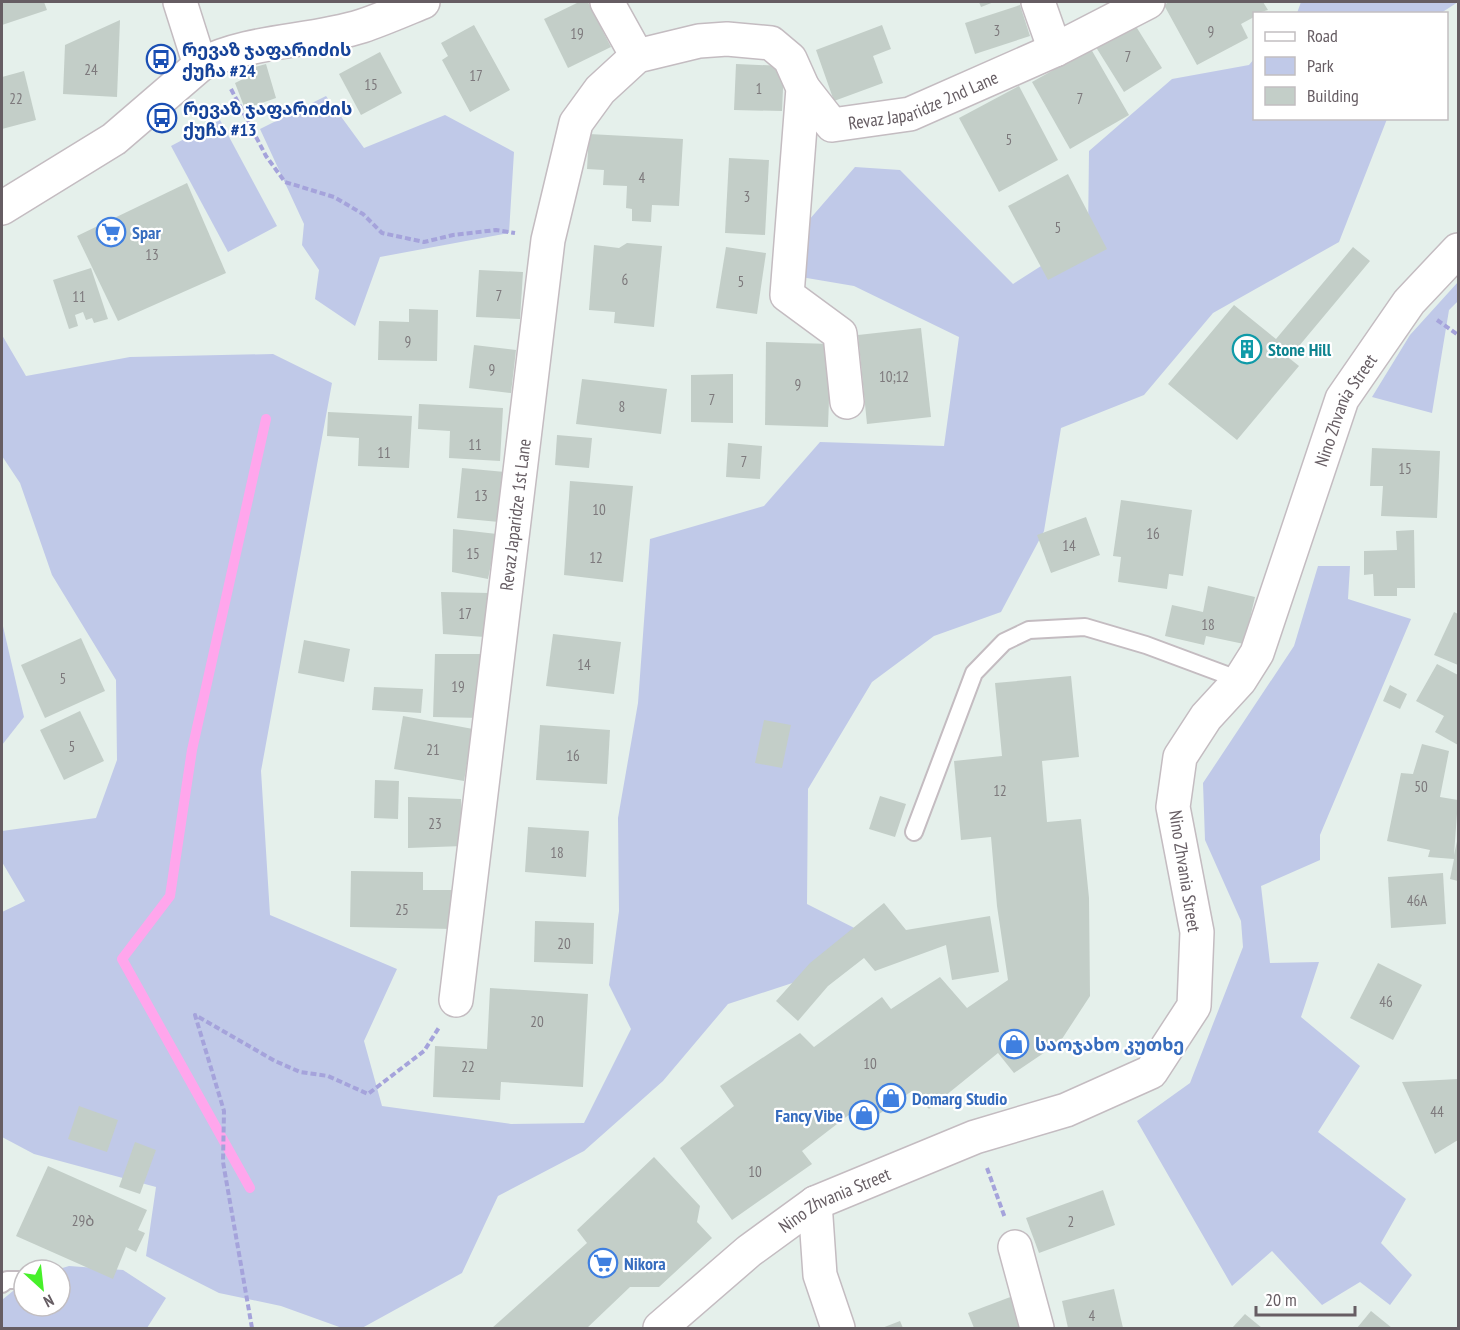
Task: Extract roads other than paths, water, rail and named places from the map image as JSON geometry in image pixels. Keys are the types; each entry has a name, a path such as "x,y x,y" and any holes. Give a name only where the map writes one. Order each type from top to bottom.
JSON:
{"street":[{"path":"180,2 207,61"},
{"path":"4,200 114,139 207,61 245,47 362,26 423,2"},
{"path":"607,2 637,56"},
{"path":"1038,2 1055,50"},
{"name":"Revaz Japaridze 2nd Lane","path":"803,88 832,125 910,114 1055,50 1148,2"},
{"name":"Revaz Japaridze 1st Lane","path":"456,1000 548,240 576,123 600,90 637,56 699,41 727,39 771,43 790,59 803,88 787,295 840,334 847,402"},
{"name":"Nino Zhvania Street","path":"660,1329 749,1251 815,1203 975,1137 1066,1110 1151,1072 1194,1006 1197,932 1173,807 1180,757 1206,717 1240,680 1257,653 1342,399 1409,303 1458,250"},
{"path":"815,1203 820,1275 838,1329"},
{"path":"1015,1246 1037,1329"}],"lane":[{"path":"914,832 974,673 1004,642 1029,630 1085,627 1146,645 1240,680"}],"waterway":[{"path":"250,1188 122,959 170,896 192,750 266,419"}],"place":[{"name":"რევაზ ჯაფარიძის ქუჩა #24","path":"161,59"},
{"name":"რევაზ ჯაფარიძის ქუჩა #13","path":"162,118"},
{"name":"Spar","path":"111,232"},
{"name":"Stone Hill","path":"1247,349"},
{"name":"საოჯახო კუთხე","path":"1014,1044"},
{"name":"Domarg Studio","path":"891,1098"},
{"name":"Fancy Vibe","path":"864,1115"},
{"name":"Nikora","path":"603,1263"}]}
